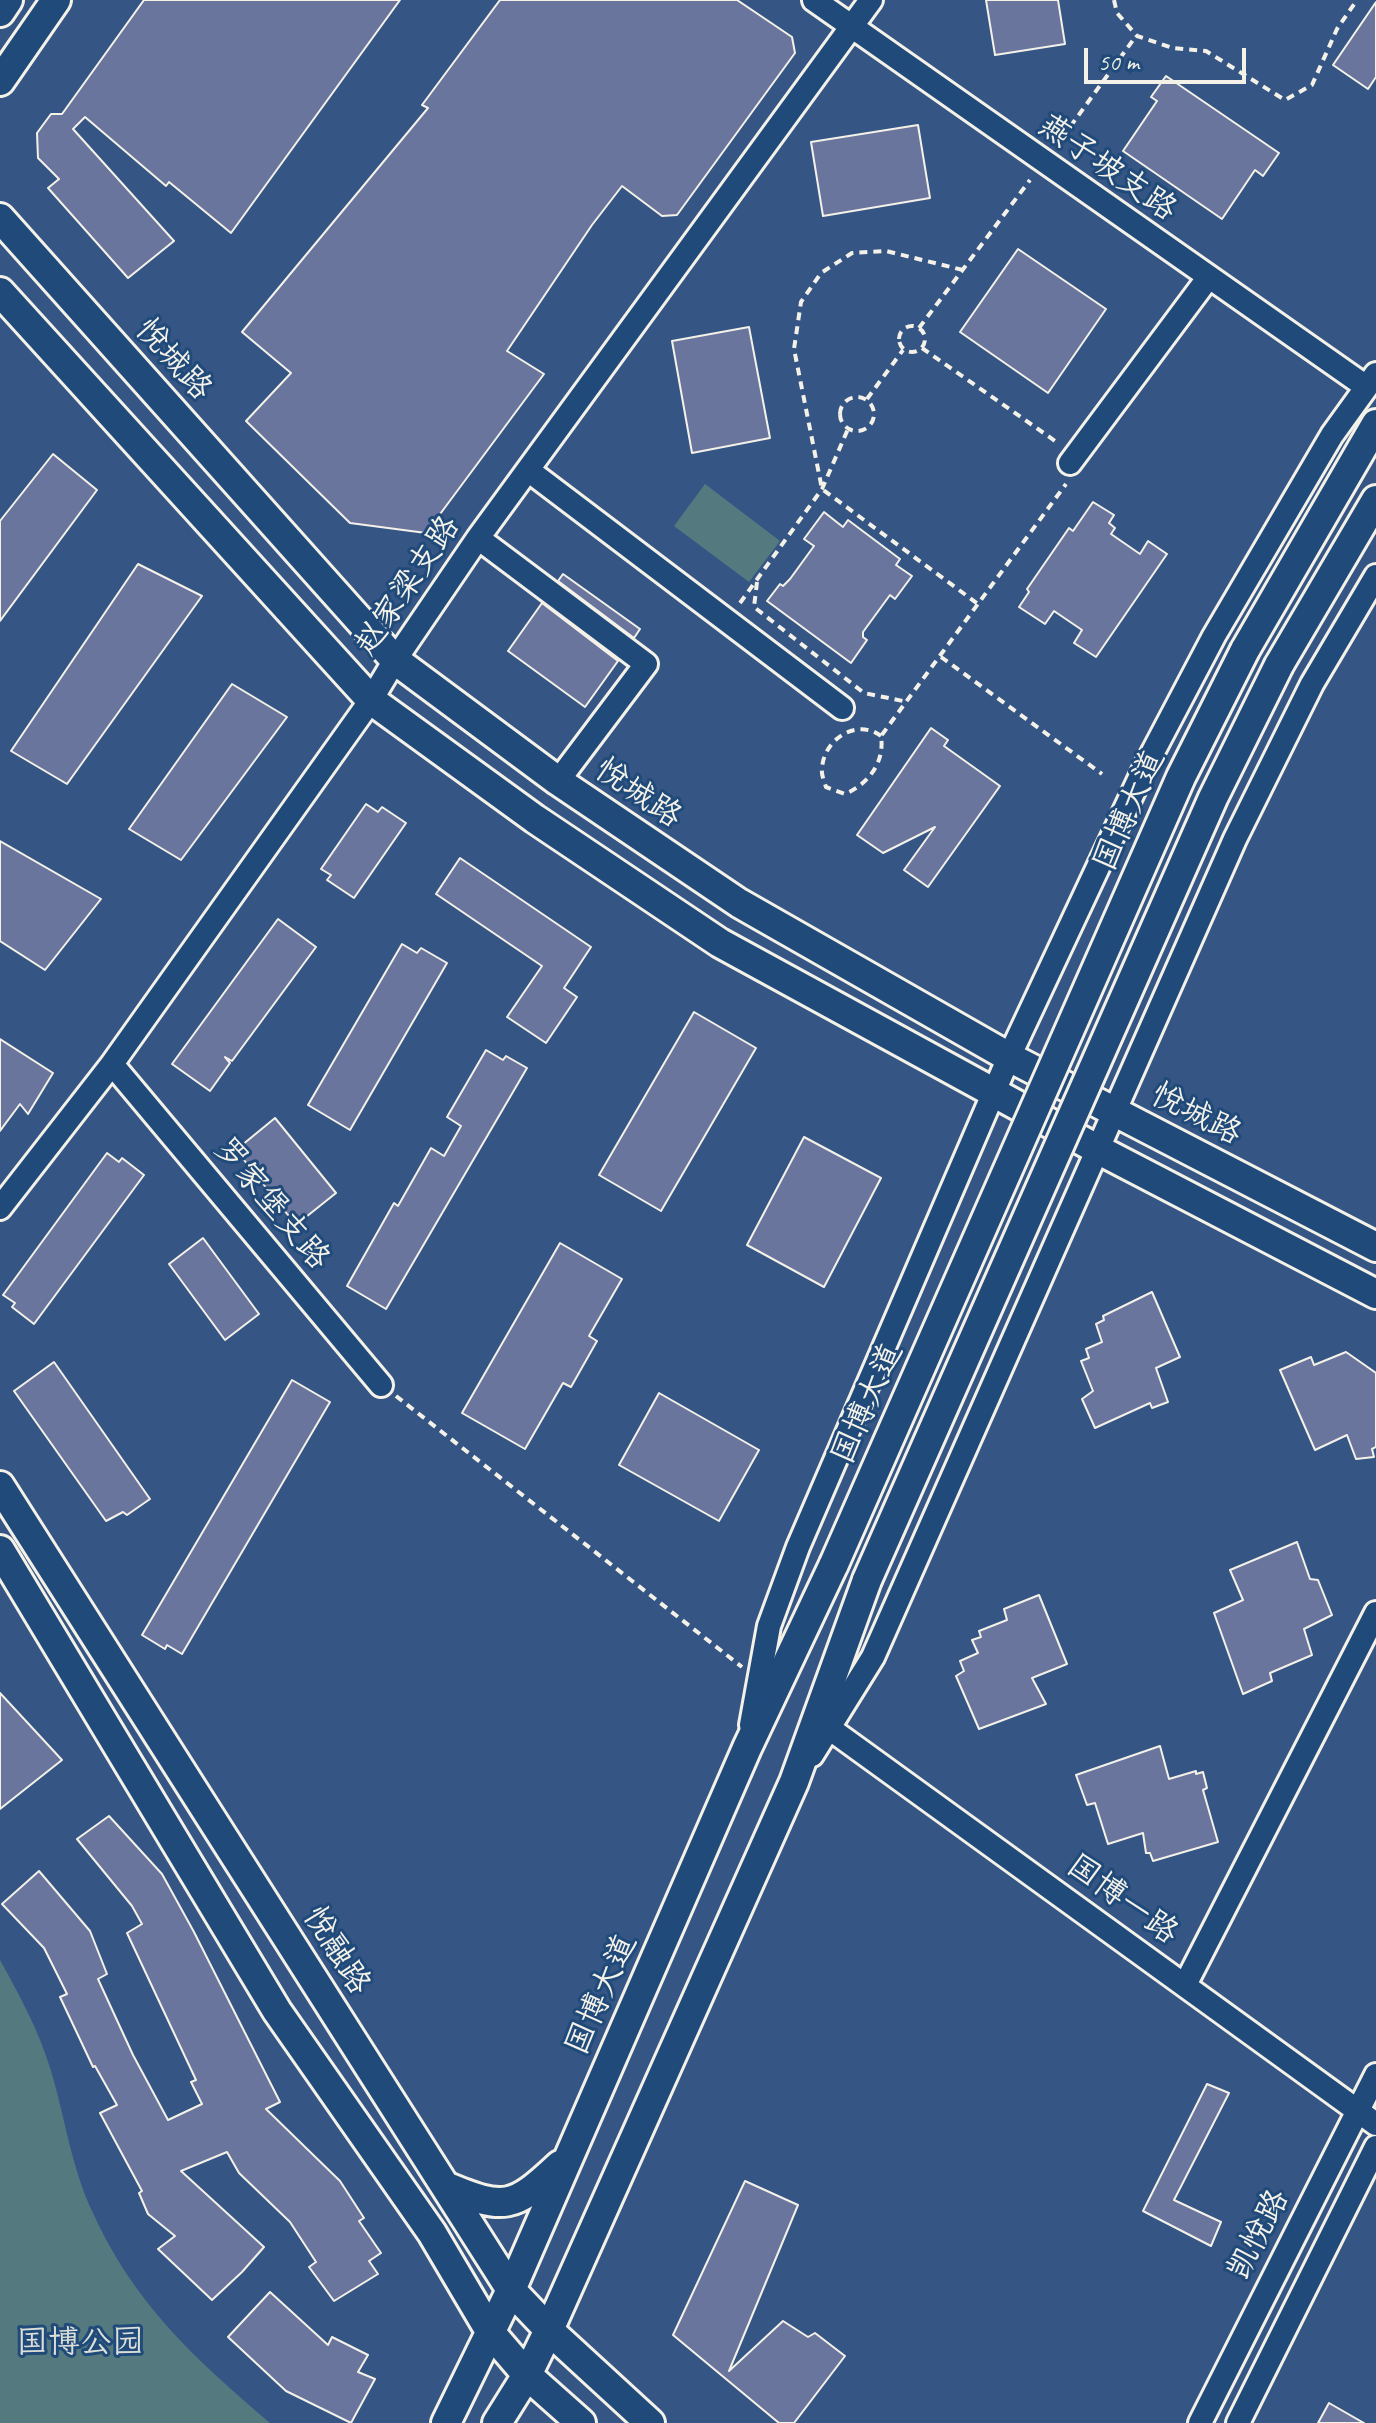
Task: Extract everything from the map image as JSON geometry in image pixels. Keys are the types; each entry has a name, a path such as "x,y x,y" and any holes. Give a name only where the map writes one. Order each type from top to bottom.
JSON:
{"main road":[{"path":"0,12 8,0"},
{"path":"0,81 56,0"},
{"name":"悦城路","path":"0,218 395,660 558,781 739,903 1009,1057 1376,1247"},
{"path":"0,292 371,700 535,819 720,943 1099,1150 1376,1294"},
{"name":"国博大道","path":"446,2423 511,2290 747,1748 834,1564 1181,777 1245,650 1376,424"},
{"path":"497,2423 527,2375 549,2330 794,1782 867,1580 1213,798 1279,665 1376,500"},
{"name":"悦融路","path":"0,1486 511,2290 549,2330 650,2423"},
{"path":"0,1550 277,2011 432,2233 491,2333 527,2375 581,2423"},
{"path":"445,2186 483,2202 510,2202 531,2192 569,2156"}],"street":[{"name":"燕子坡支路","path":"814,0 1208,278 1370,380"},
{"name":"赵家梁支路","path":"0,1208 112,1064 371,700 478,538 871,0"},
{"path":"1070,463 1208,278"},
{"path":"747,1748 769,1626 798,1547 1009,1057 1145,767 1214,636 1332,435 1370,380"},
{"path":"528,470 842,708"},
{"path":"478,538 646,664 558,781"},
{"path":"794,1782 873,1657 1235,839 1312,684 1376,576"},
{"name":"罗家堡支路","path":"112,1064 381,1385"},
{"path":"1185,1985 1376,1613"},
{"name":"国博一路","path":"829,1728 1367,2117"},
{"name":"凯悦路","path":"1200,2423 1367,2117 1376,2075"},
{"name":"凯悦路","path":"1238,2423 1376,2147"}],"path":[{"path":"1114,0 1117,13 1137,36 1173,48 1206,51 1285,100 1312,85 1337,29 1357,0"},
{"path":"1062,138 1137,36"},
{"path":"919,328 1030,180"},
{"path":"963,270 886,251 852,253 821,273 801,302 794,349 822,489 979,604"},
{"path":"911,326 919,328 924,335 922,348 911,353 903,350 899,342 903,330 911,326"},
{"path":"881,736 866,728 848,731 832,744 821,770 826,787 845,794 859,788 878,764 883,749 881,736 1066,485 1070,463 1062,446 922,348"},
{"path":"867,399 903,350"},
{"path":"852,397 867,399 874,411 873,423 859,432 848,429 841,420 843,404 852,397"},
{"path":"727,621 822,489 848,429"},
{"path":"757,579 754,607 864,693 908,702"},
{"path":"941,657 1102,774"},
{"path":"381,1385 759,1680"}],"green space":[{"path":"705,484 780,541 749,582 674,526"},
{"name":"国博公园","path":"0,1960 41,2042 79,2177 109,2244 127,2274 168,2328 216,2376 270,2423 0,2423"}],"building":[{"path":"144,0 400,0 231,233 169,182 166,186 85,117 73,129 174,241 128,278 48,188 59,179 38,158 37,133 51,114 62,114"},
{"path":"500,0 737,0 792,37 795,53 677,215 662,216 622,186 592,225 507,351 544,374 426,533 350,523 246,421 291,373 242,332 428,108 422,105"},
{"path":"986,0 1058,0 1065,44 995,55"},
{"path":"1376,2 1376,77 1368,89 1333,65"},
{"path":"1166,76 1279,153 1263,176 1255,170 1222,219 1123,151 1157,101 1151,97"},
{"path":"918,125 930,198 823,216 811,142"},
{"path":"1018,249 1106,309 1048,393 960,332"},
{"path":"749,327 770,438 692,453 672,341"},
{"path":"53,454 97,490 0,621 0,521"},
{"path":"1093,502 1114,515 1109,523 1115,528 1111,534 1140,554 1148,541 1167,554 1096,657 1074,643 1082,630 1054,611 1045,624 1019,607 1029,592 1027,589 1069,528 1073,531"},
{"path":"824,512 843,527 848,520 900,559 896,565 912,576 895,599 890,595 863,632 867,640 851,663 767,601 780,584 783,586 790,579 814,546 804,539"},
{"path":"138,564 202,596 67,784 11,751"},
{"path":"563,574 640,629 634,638 558,581"},
{"path":"542,603 618,661 585,707 508,651"},
{"path":"232,684 287,717 181,860 129,829"},
{"path":"931,728 948,740 944,746 1000,786 928,887 904,870 935,827 883,853 857,835"},
{"path":"366,804 378,812 382,807 406,823 354,898 327,880 331,875 321,869"},
{"path":"0,841 101,899 45,970 0,941"},
{"path":"460,858 591,947 564,988 577,997 546,1043 507,1017 542,966 436,894"},
{"path":"278,919 316,947 232,1061 225,1057 230,1063 210,1091 172,1064"},
{"path":"402,944 417,953 421,948 447,963 350,1130 308,1105"},
{"path":"694,1012 756,1048 661,1211 599,1175"},
{"path":"0,1039 53,1073 28,1114 20,1104 0,1131"},
{"path":"486,1050 503,1060 506,1056 527,1068 386,1309 347,1286 394,1203 398,1206 431,1148 444,1156 461,1126 447,1117"},
{"path":"275,1118 336,1193 296,1225 236,1150"},
{"path":"804,1137 881,1178 824,1287 747,1245"},
{"path":"107,1153 119,1162 122,1158 144,1175 34,1324 12,1307 15,1303 3,1295"},
{"path":"203,1238 259,1314 225,1340 169,1264"},
{"path":"560,1243 622,1279 589,1336 597,1341 571,1387 563,1383 525,1449 462,1413"},
{"path":"1152,1292 1180,1357 1156,1368 1168,1402 1152,1408 1150,1403 1095,1428 1082,1399 1093,1391 1081,1361 1089,1358 1086,1349 1102,1342 1096,1324 1104,1320 1103,1316"},
{"path":"1346,1352 1376,1373 1374,1457 1356,1459 1347,1435 1315,1450 1280,1370 1311,1357 1314,1365"},
{"path":"54,1362 150,1499 127,1515 123,1512 106,1521 14,1391"},
{"path":"292,1380 330,1402 182,1654 167,1645 165,1649 142,1635"},
{"path":"659,1393 759,1450 719,1521 619,1465"},
{"path":"1297,1542 1310,1579 1318,1580 1332,1615 1304,1629 1312,1655 1270,1673 1272,1681 1243,1694 1214,1613 1243,1600 1230,1570"},
{"path":"1039,1595 1067,1664 1032,1678 1046,1704 979,1729 956,1676 964,1671 960,1661 978,1653 972,1640 981,1637 979,1631 1007,1620 1004,1609"},
{"path":"0,1693 62,1760 0,1809"},
{"path":"1160,1746 1169,1779 1203,1772 1207,1788 1203,1790 1218,1842 1153,1861 1150,1853 1146,1853 1143,1833 1108,1844 1095,1803 1087,1805 1076,1775"},
{"path":"109,1816 162,1874 194,1932 280,2102 266,2109 340,2181 364,2218 359,2221 381,2253 369,2261 378,2274 334,2301 309,2267 316,2262 290,2222 239,2173 227,2152 181,2171 264,2247 212,2300 158,2249 175,2236 148,2214 139,2193 142,2191 100,2113 117,2105 93,2067 60,1997 67,1994 44,1948 2,1904 39,1871 90,1931 107,1974 98,1979 133,2055 168,2120 202,2104 191,2082 196,2080 127,1933 142,1924 132,1906 77,1839"},
{"path":"1207,2084 1229,2093 1174,2200 1221,2222 1211,2246 1143,2211"},
{"path":"745,2181 798,2205 729,2371 783,2321 808,2337 815,2333 845,2356 794,2423 779,2423 673,2335"},
{"path":"270,2292 328,2345 332,2337 368,2355 358,2372 375,2379 351,2423 286,2391 228,2337"},
{"path":"1329,2403 1364,2423 1318,2423"}]}
